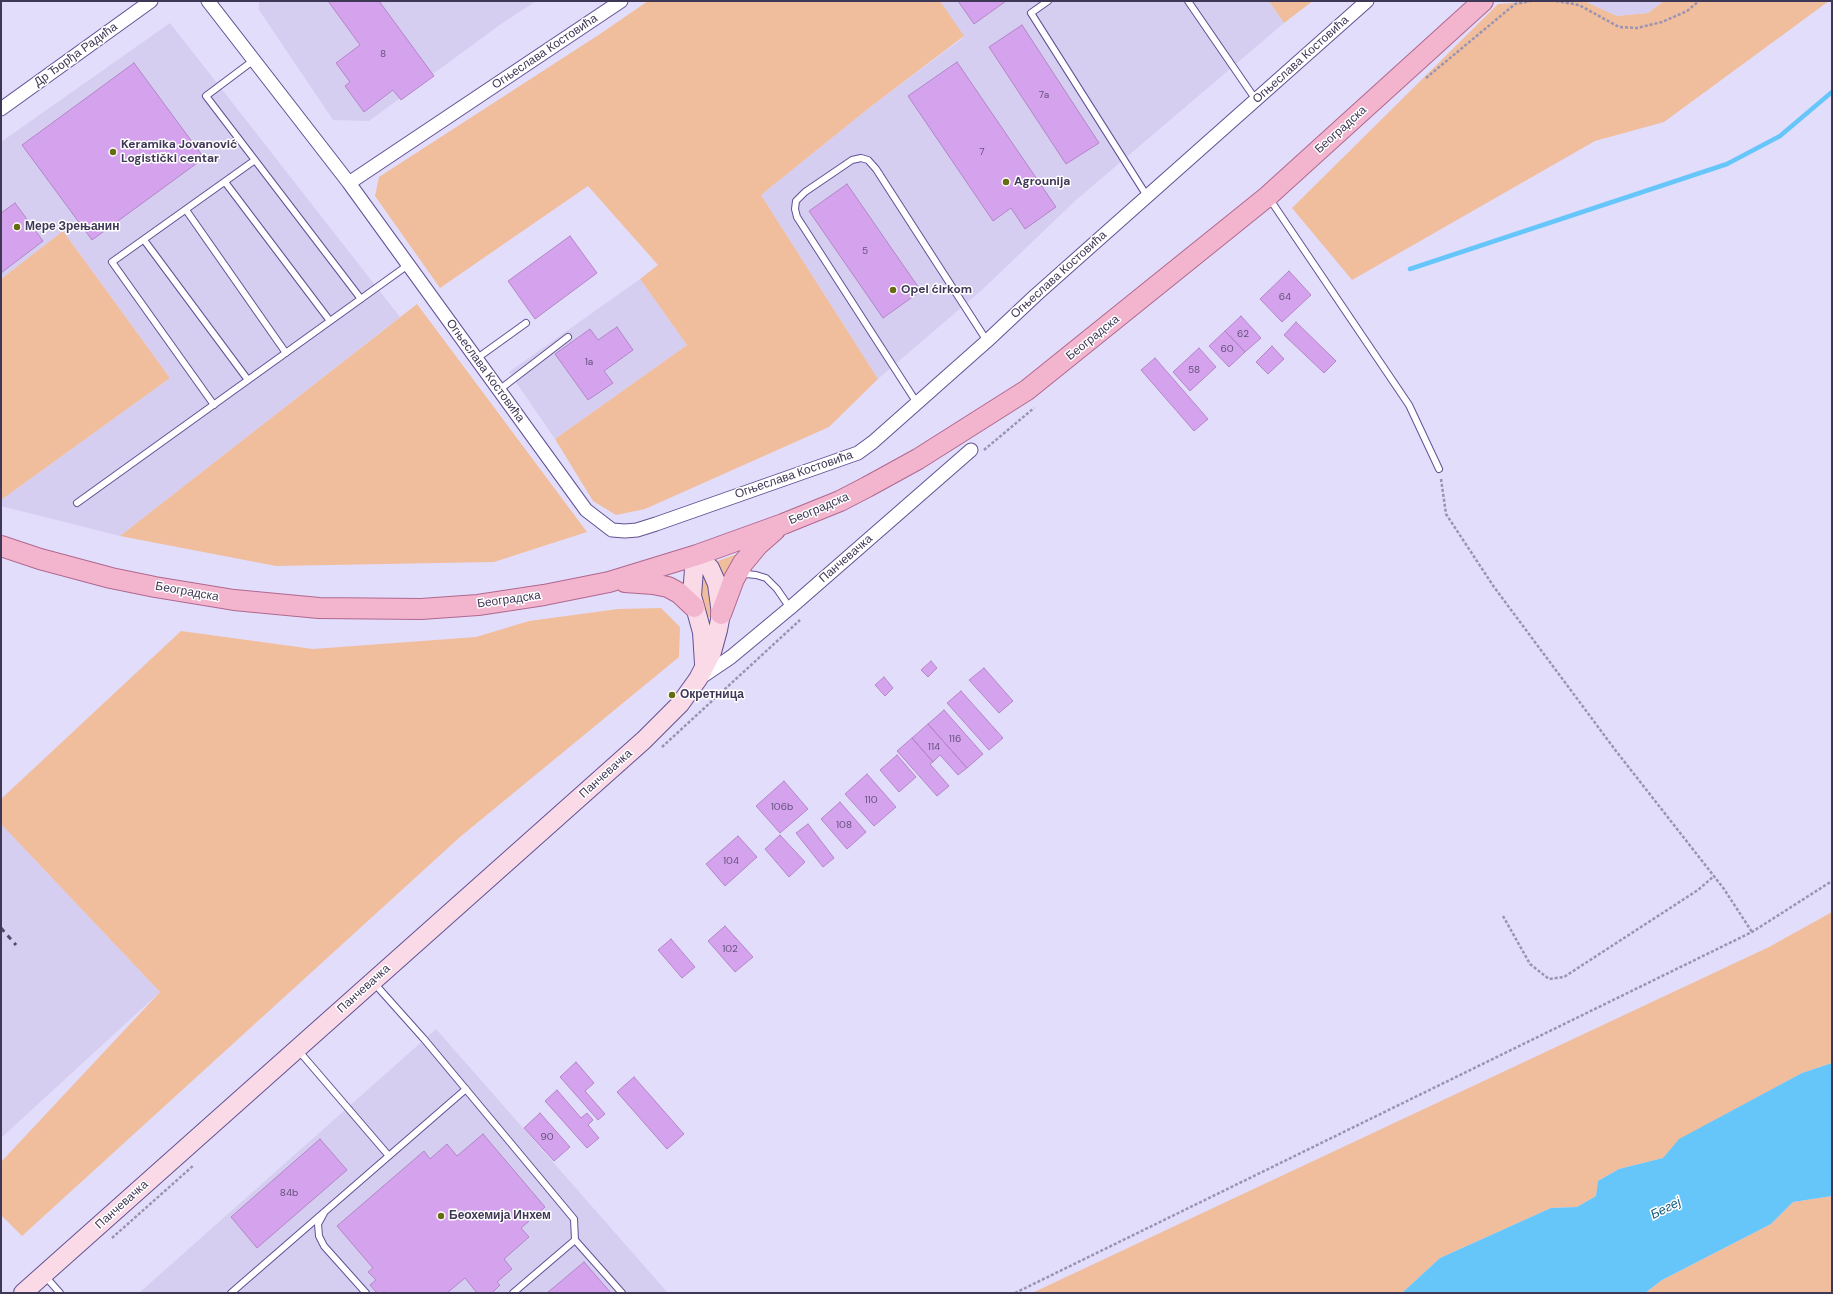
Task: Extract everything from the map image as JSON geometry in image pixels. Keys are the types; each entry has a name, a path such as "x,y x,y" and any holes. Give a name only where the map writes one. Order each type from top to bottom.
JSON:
{"main road":[{"name":"Београдска","path":"1,546 75,569 155,587 234,600 319,608 386,610 450,608 544,595 609,582 697,555 783,524 840,501 918,459 1002,408 1056,368 1268,196 1483,1"},
{"path":"721,614 734,579 743,563 758,545 783,524"},
{"path":"609,582 653,584 668,587 683,596 694,608"}],"street":[{"name":"Др Ђорђа Радића","path":"1,109 151,1"},
{"name":"Огњеслава Костовића","path":"208,1 349,183 586,510 612,530 625,531 637,530 656,524 858,453 987,341 1036,295 1367,1"},
{"name":"Огњеслава Костовића","path":"349,183 621,1"},
{"name":"Панчевачка","path":"23,1293 644,740 680,704 701,672 731,657 976,451"},
{"path":"697,555 692,587 694,608 702,632 701,672"},
{"path":"697,555 710,568 717,584 721,614 715,641 701,672"}],"lane":[{"path":"1048,1 1031,13 1147,196"},
{"path":"1188,1 1256,100"},
{"path":"254,60 206,96 361,299"},
{"path":"917,403 797,217 795,209 796,201 805,192 852,160 861,158 868,160 876,169 987,341"},
{"path":"214,405 112,262 255,160"},
{"path":"225,182 330,321"},
{"path":"1268,196 1409,404 1439,469"},
{"path":"186,210 286,352"},
{"path":"144,240 248,380"},
{"path":"77,503 408,265"},
{"path":"476,359 526,323"},
{"path":"499,390 568,338"},
{"path":"734,579 746,574 766,578 777,589 790,608"},
{"path":"373,982 466,1089 574,1219 576,1240 622,1293"},
{"path":"297,1049 389,1156"},
{"path":"231,1293 466,1089"},
{"path":"326,1210 318,1224 319,1236 324,1246 366,1293"},
{"path":"513,1293 576,1240"},
{"path":"44,1274 60,1293"}],"path":[{"path":"1425,79 1515,4 1531,1"},
{"path":"1556,1 1579,5 1618,27 1637,28 1662,22 1687,11 1699,1"},
{"path":"976,451 1039,404"},
{"path":"1439,469 1446,514 1494,587 1616,751 1714,876 1752,932"},
{"path":"658,751 803,618"},
{"path":"1503,916 1530,964 1549,978 1564,977 1698,890 1714,876"},
{"path":"1015,1293 1752,932 1832,881"},
{"path":"109,1241 197,1162"}],"shaded area":[{"path":"259,1 536,1 501,24 369,121 333,120 259,10"},
{"path":"648,1 940,1 964,36 869,108 761,195 878,379 829,427 645,509 616,515 593,501 555,439 687,345 640,279 658,265 588,186 440,288 375,196 379,177 600,34"},
{"path":"938,1 1269,1 1284,23 1075,201 983,289 878,379 761,195 869,108 963,38"},
{"path":"1269,1 1313,1 1284,23"},
{"path":"1539,1 1584,1 1617,16 1648,13 1664,1 1829,1 1664,122 1595,141 1352,280 1292,208 1498,4"},
{"path":"1584,1 1664,1 1648,13 1617,16"},
{"path":"170,23 400,317 120,536 1,506 1,500 170,378 63,231 1,279 1,142"},
{"path":"63,231 170,378 1,500 1,279"},
{"path":"640,279 687,345 555,439 509,372"},
{"path":"417,304 587,532 494,562 276,566 120,536"},
{"path":"745,551 724,582 712,563"},
{"path":"706,571 713,595 710,617 704,618 699,601 700,575"},
{"path":"661,608 680,627 679,657 460,837 22,1236 1,1215 1,1162 160,992 1,824 1,799 181,631 313,649 476,637 529,621 618,609"},
{"path":"1,824 160,992 1,1138"},
{"path":"1832,912 1832,1063 1802,1073 1680,1139 1663,1158 1619,1169 1598,1181 1596,1196 1577,1207 1551,1208 1440,1258 1402,1293 1032,1293 1769,947"},
{"path":"436,1029 668,1293 139,1293"},
{"path":"1832,1196 1832,1293 1645,1293 1662,1280 1771,1224 1793,1202"}],"water":[{"name":"Бегеј","path":"1832,1063 1832,1196 1793,1202 1771,1224 1662,1280 1645,1293 1402,1293 1440,1258 1551,1208 1577,1207 1596,1196 1598,1181 1619,1169 1663,1158 1679,1139 1802,1073"}],"building":[{"path":"328,1 379,1 434,76 401,100 393,90 364,112 345,86 350,82 336,63 360,45"},
{"path":"958,1 1006,1 974,24"},
{"path":"1022,25 1099,143 1066,164 989,47"},
{"path":"957,62 1056,207 1025,229 1011,208 993,221 908,96"},
{"name":"Keramika Jovanović Logistički centar","path":"134,63 204,158 92,240 22,145"},
{"path":"847,184 921,291 883,318 809,211"},
{"name":"Мере Зрењанин","path":"15,203 43,241 1,273 1,213"},
{"path":"570,236 597,273 535,319 508,281"},
{"path":"1289,271 1311,295 1282,322 1260,299"},
{"path":"1241,316 1261,338 1245,352 1225,331"},
{"path":"1296,322 1336,361 1324,373 1284,335"},
{"path":"617,327 633,350 604,371 613,383 588,400 555,354 590,329 598,340"},
{"path":"1225,331 1245,352 1229,367 1209,346"},
{"path":"1272,346 1284,359 1268,374 1256,362"},
{"path":"1199,348 1216,367 1190,391 1173,372"},
{"path":"1155,358 1208,419 1194,431 1141,370"},
{"path":"931,661 937,668 928,677 921,670"},
{"path":"984,668 1013,701 999,713 969,680"},
{"path":"884,677 893,688 885,696 875,685"},
{"path":"961,691 1003,738 989,750 947,703"},
{"path":"944,710 983,754 967,768 928,724"},
{"path":"928,724 967,768 958,775 940,755 933,762 912,738"},
{"path":"912,738 933,762 930,764 949,786 937,796 897,751"},
{"path":"897,755 916,777 899,792 880,770"},
{"path":"867,774 896,807 874,826 845,794"},
{"path":"784,781 808,809 780,833 756,806"},
{"path":"840,802 866,832 847,849 821,819"},
{"path":"808,824 834,858 823,867 796,833"},
{"path":"780,835 805,862 789,877 765,849"},
{"path":"738,836 757,857 725,886 706,864"},
{"path":"725,926 753,957 735,972 708,941"},
{"path":"671,939 695,967 682,978 658,950"},
{"path":"576,1062 594,1083 585,1091 605,1114 598,1120 560,1077"},
{"path":"634,1077 684,1134 667,1149 617,1092"},
{"path":"557,1090 581,1118 587,1113 593,1120 588,1125 599,1138 587,1148 545,1101"},
{"path":"540,1113 570,1147 554,1161 524,1128"},
{"name":"Беохемија Инхем","path":"483,1134 545,1207 521,1228 529,1237 504,1259 512,1269 497,1282 500,1285 492,1293 477,1293 465,1278 447,1293 377,1293 370,1285 376,1280 368,1272 373,1268 337,1226 424,1151 430,1159 447,1144 457,1156"},
{"path":"320,1139 347,1170 257,1248 231,1217"},
{"path":"584,1262 611,1293 547,1293"}],"waterway":[{"path":"1410,269 1727,164 1780,136 1832,92"}],"railway":[{"path":"1,928 16,945"}],"place":[{"name":"Keramika Jovanović Logistički centar","path":"113,152"},
{"name":"Agrounija","path":"1006,182"},
{"name":"Мере Зрењанин","path":"17,227"},
{"name":"Opel ćirkom","path":"893,290"},
{"name":"Окретница","path":"672,695"},
{"name":"Беохемија Инхем","path":"441,1216"}]}
